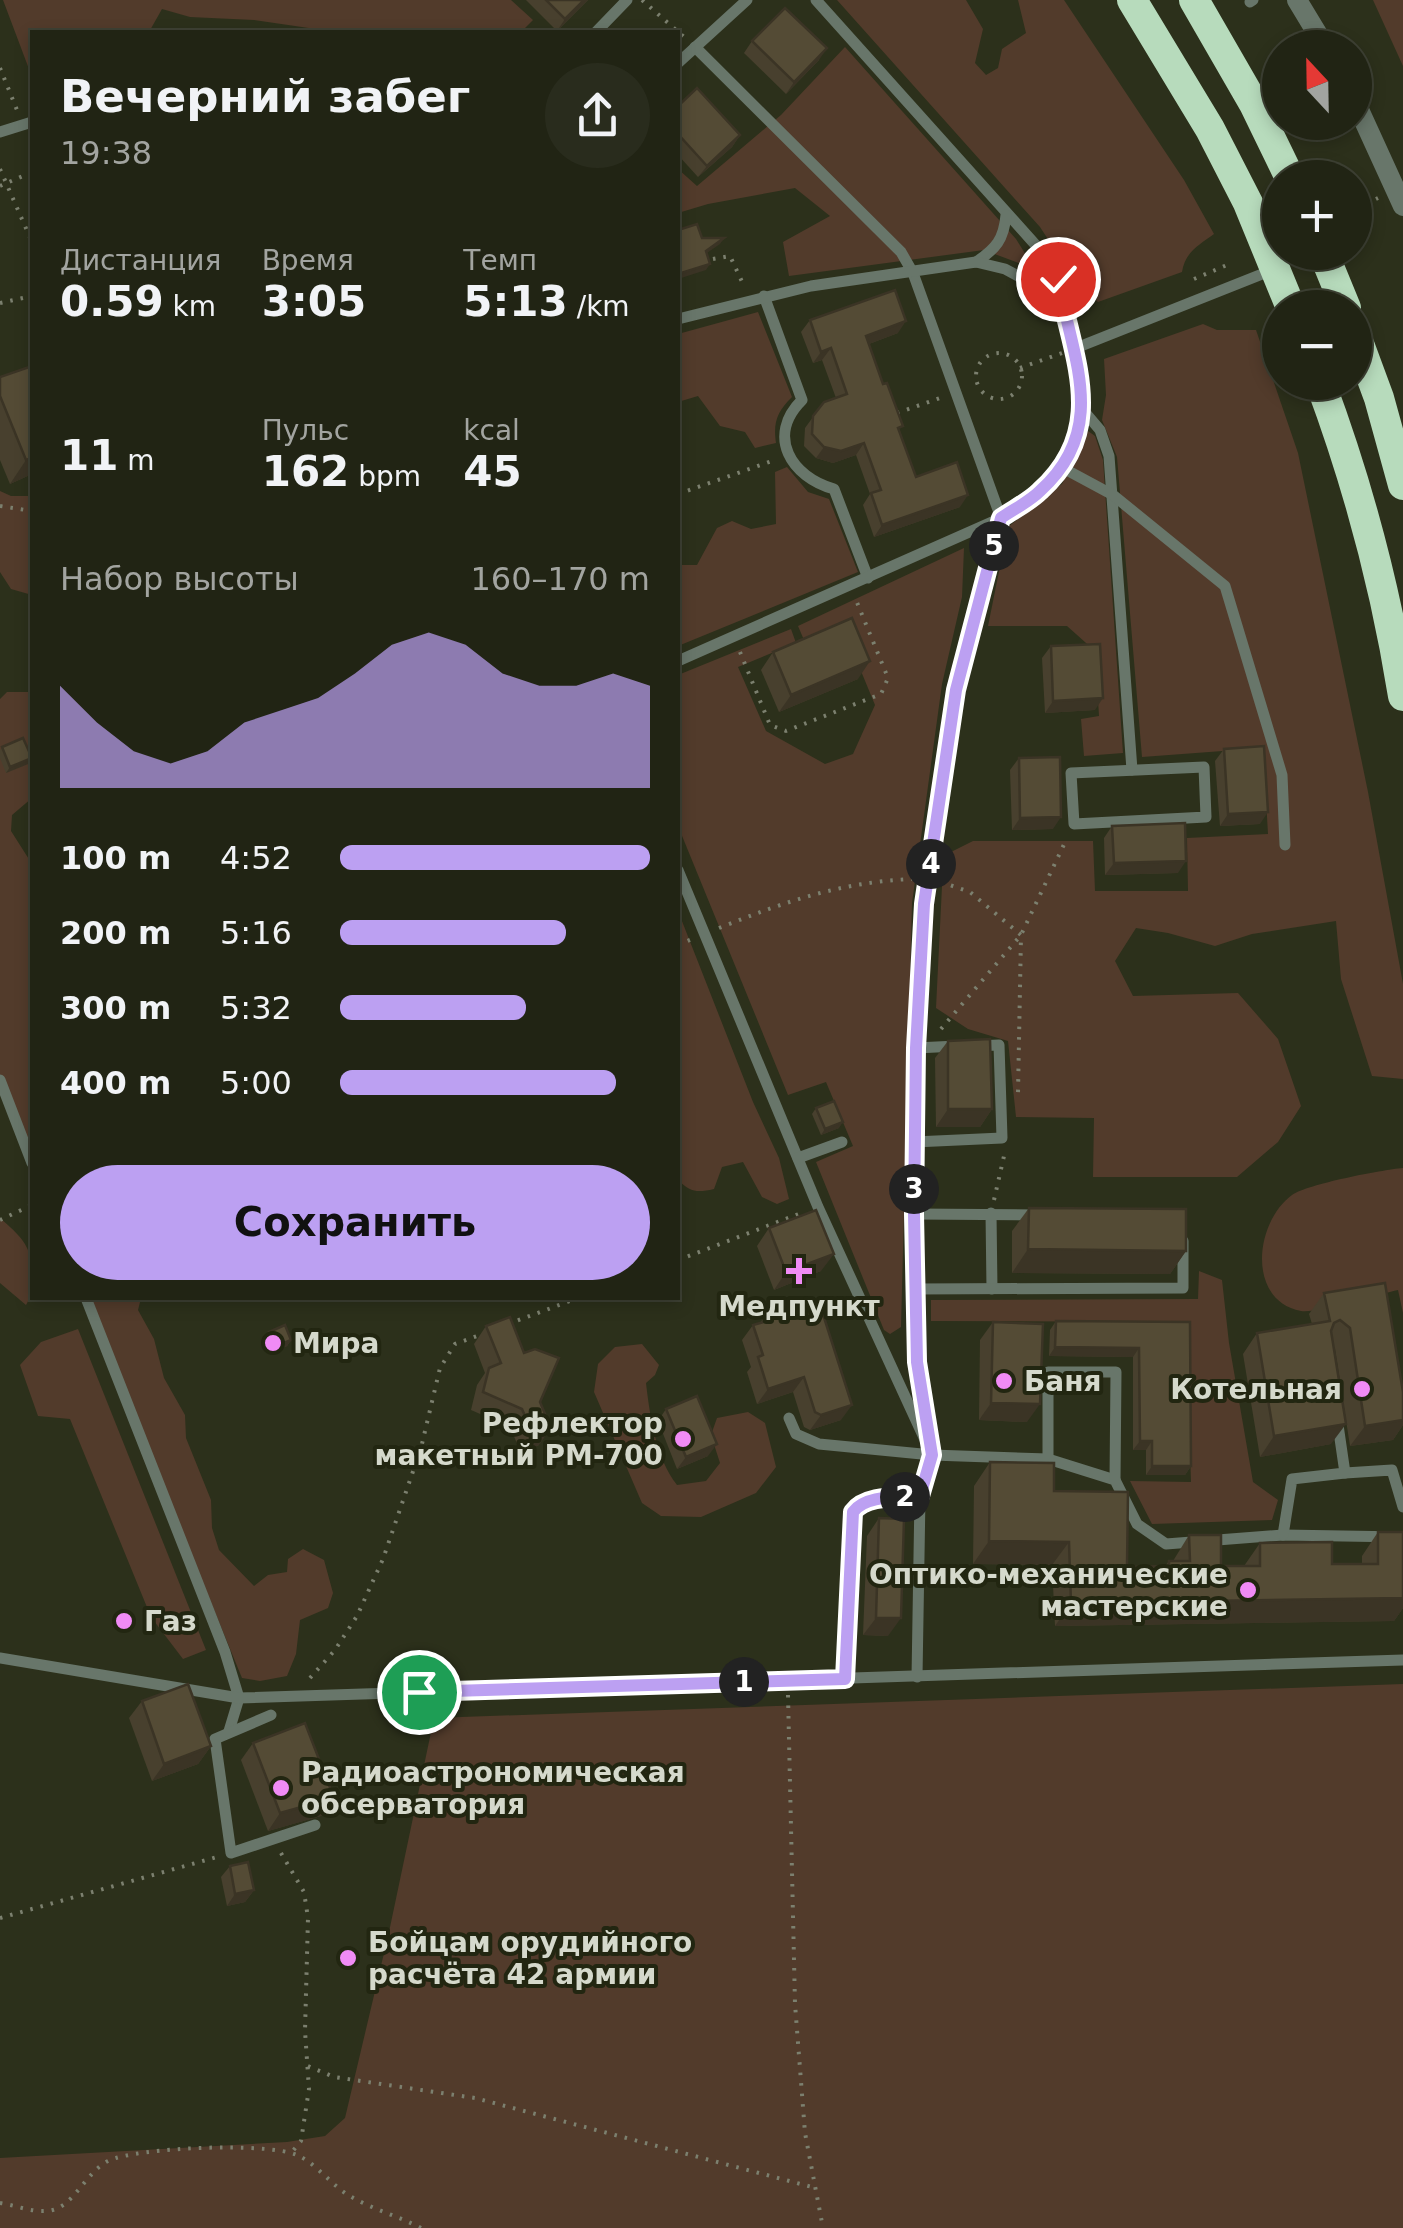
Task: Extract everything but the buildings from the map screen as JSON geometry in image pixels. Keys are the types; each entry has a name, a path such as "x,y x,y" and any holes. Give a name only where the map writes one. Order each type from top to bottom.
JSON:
{"highway":[{"path":"1132,0 1210,129 1262,238"},
{"path":"1194,0 1281,160"},
{"path":"1275,270 1283,290"},
{"path":"1372,379 1403,485"},
{"path":"1326,400 1368,529 1390,619 1403,696"}],"street":[{"path":"1297,0 1315,30"},
{"path":"1372,138 1403,206"}],"lane":[{"path":"598,30 627,0"},
{"path":"680,62 747,0"},
{"path":"680,659 1001,518 1039,492 1061,467 1083,410 1076,348 1058,279 1041,251 816,0"},
{"path":"696,47 901,252 913,273 1001,518 956,690 924,904 914,1214 917,1362 932,1455 920,1496 917,1677"},
{"path":"0,132 28,123"},
{"path":"976,262 994,250 1005,234 1006,215"},
{"path":"680,319 750,298 811,286 976,262 1018,276 1064,310"},
{"path":"1076,348 1275,270"},
{"path":"764,296 802,400 788,414 784,430 788,456 816,484 834,489 868,578"},
{"path":"1083,410 1100,430 1109,456 1132,770"},
{"path":"1061,467 1114,495 1225,586 1282,774 1285,845"},
{"path":"1204,767 1206,817 1074,824 1071,773 1204,767"},
{"path":"680,875 818,1207 932,1455"},
{"path":"914,1142 1002,1138 999,1045 921,1048"},
{"path":"0,1080 30,1158"},
{"path":"798,1158 842,1142"},
{"path":"914,1214 1049,1216"},
{"path":"991,1214 992,1289"},
{"path":"916,1289 1183,1288 1183,1221"},
{"path":"87,1300 225,1652 239,1698 230,1731"},
{"path":"890,1366 901,1374 910,1372 917,1362"},
{"path":"1048,1460 1048,1372 1116,1372 1115,1480 1137,1524 1166,1544 1283,1534 1403,1537"},
{"path":"1334,1402 1346,1473"},
{"path":"789,1418 796,1434 819,1444 932,1455 1048,1460 1115,1480"},
{"path":"1283,1534 1292,1479 1392,1470 1403,1507"},
{"path":"0,1658 239,1698 1403,1660"},
{"path":"270,1715 215,1739 214,1754 231,1853 315,1825"}],"path":[{"path":"642,0 676,30"},
{"path":"680,33 696,47"},
{"path":"0,68 28,123"},
{"path":"0,169 3,185 30,238"},
{"path":"3,185 30,173"},
{"path":"713,260 730,256 750,298"},
{"path":"1194,279 1227,265"},
{"path":"0,304 30,296"},
{"path":"1020,368 1076,348"},
{"path":"990,355 1008,355 1020,368 1020,385 1007,398 990,398 977,385 977,368 990,355"},
{"path":"893,415 977,385"},
{"path":"680,493 788,456"},
{"path":"2,508 30,510"},
{"path":"734,637 770,725 786,731 881,694 888,678 850,586"},
{"path":"921,1048 1021,935 1074,824"},
{"path":"0,1220 30,1206"},
{"path":"680,1259 818,1207"},
{"path":"500,1327 573,1300"},
{"path":"296,1696 335,1650 357,1616 384,1559 447,1354 456,1344 485,1333"},
{"path":"845,1679 853,1512 859,1504 869,1501 920,1496"},
{"path":"788,1680 795,2004 805,2133 823,2228"},
{"path":"270,1842 281,1854 307,1902 309,2088 301,2141 292,2152"},
{"path":"0,1918 231,1853"},
{"path":"308,2066 334,2077 475,2098 813,2188"},
{"path":"0,2203 44,2212 59,2208 68,2204 86,2176 125,2154 243,2146 292,2152 346,2193 421,2228"}],"shaded area":[{"path":"3,0 511,0 533,20 523,30 322,30 254,20 190,17 162,9 150,30 30,30 30,72"},
{"path":"837,0 966,0 983,29 975,63 986,75 998,68 1002,49 1026,33 1018,0 1064,0 1184,180 1214,234 1189,254 1182,272 1098,302 1076,282 1040,227"},
{"path":"1373,0 1403,0 1403,66"},
{"path":"845,47 1016,239 1041,279 1021,264 984,250 789,276 783,242 830,216 795,188 680,212 680,171 697,186 781,115"},
{"path":"758,312 792,397 777,418 776,443 755,448 745,432 720,426 698,396 680,401 680,333"},
{"path":"1203,324 1217,330 1256,330 1262,348 1262,400 1280,400 1298,453 1403,984 1403,1079 1372,1076 1341,979 1336,921 1252,934 1215,946 1136,928 1115,961 1133,996 1238,993 1278,1039 1301,1106 1278,1142 1237,1177 1093,1177 1094,1118 1016,1117 1008,1041 968,1029 936,1008 943,866 951,852 973,841 1093,841 1095,891 1188,891 1187,838 1268,834 1263,748 1142,757 1117,457 1102,420 1106,395 1104,359"},
{"path":"1088,431 1095,436 1103,460 1123,753 1084,756 1081,719 1099,716 1095,651 1067,626 988,626 1008,527 1062,484"},
{"path":"787,467 808,492 829,499 858,572 680,645 680,565 697,565 717,528 732,521 751,529 776,524 775,472"},
{"path":"0,491 11,496 30,496 30,594 11,589 0,572"},
{"path":"964,548 962,597 942,684 912,903 901,1327 890,1334 884,1330 816,1162 853,1146 826,1082 788,1095 680,831 680,674 791,629 796,643 738,667 766,731 825,764 853,754 875,705 842,625 804,640 798,626"},
{"path":"7,692 30,692 30,800 12,815 11,831 30,861 30,1161 0,1086 0,699"},
{"path":"680,916 779,1158 789,1199 777,1204 762,1197 743,1162 722,1167 714,1189 686,1187 680,1182"},
{"path":"1403,1168 1403,1313 1398,1290 1308,1311 1283,1304 1264,1277 1262,1259 1270,1223 1280,1207 1292,1195 1313,1186"},
{"path":"0,1218 19,1236 30,1255 30,1297 26,1305 0,1283"},
{"path":"1199,1271 1222,1280 1253,1482 1278,1500 1272,1520 1152,1524 1130,1481 1191,1482 1186,1322 931,1321 931,1300 1198,1299"},
{"path":"87,1300 140,1300 138,1310 154,1339 164,1378 185,1415 186,1438 211,1500 212,1528 219,1550 254,1586 268,1575 287,1572 288,1559 303,1549 324,1560 333,1593 328,1608 300,1620 296,1654 287,1676 260,1681 242,1678"},
{"path":"78,1329 206,1650 183,1659 151,1617 70,1419 38,1416 20,1365 41,1342"},
{"path":"642,1344 659,1365 646,1383 655,1437 677,1485 706,1481 720,1463 711,1435 717,1418 748,1412 765,1423 776,1467 756,1493 701,1517 661,1516 642,1503 594,1392 598,1364 615,1347"},
{"path":"1403,1684 1403,2228 0,2228 0,2158 287,2142 325,2136 345,2118 434,1718"}],"place":[{"name":"Медпункт","path":"799,1271"},
{"name":"Мира","path":"273,1343"},
{"name":"Баня","path":"1004,1381"},
{"name":"Котельная","path":"1362,1389"},
{"name":"Рефлектор макетный РМ-700","path":"683,1439"},
{"name":"Оптико-механические мастерские","path":"1248,1590"},
{"name":"Газ","path":"124,1621"},
{"name":"Радиоастрономическая обсерватория","path":"281,1788"},
{"name":"Бойцам орудийного расчёта 42 армии","path":"348,1958"}],"route":[{"path":"419,1692 845,1679 853,1512 859,1504 869,1501 920,1496 932,1455 917,1362 914,1214 916,1048 924,904 956,690 1001,518 1039,492 1061,467 1083,410 1076,348 1058,279"}]}
